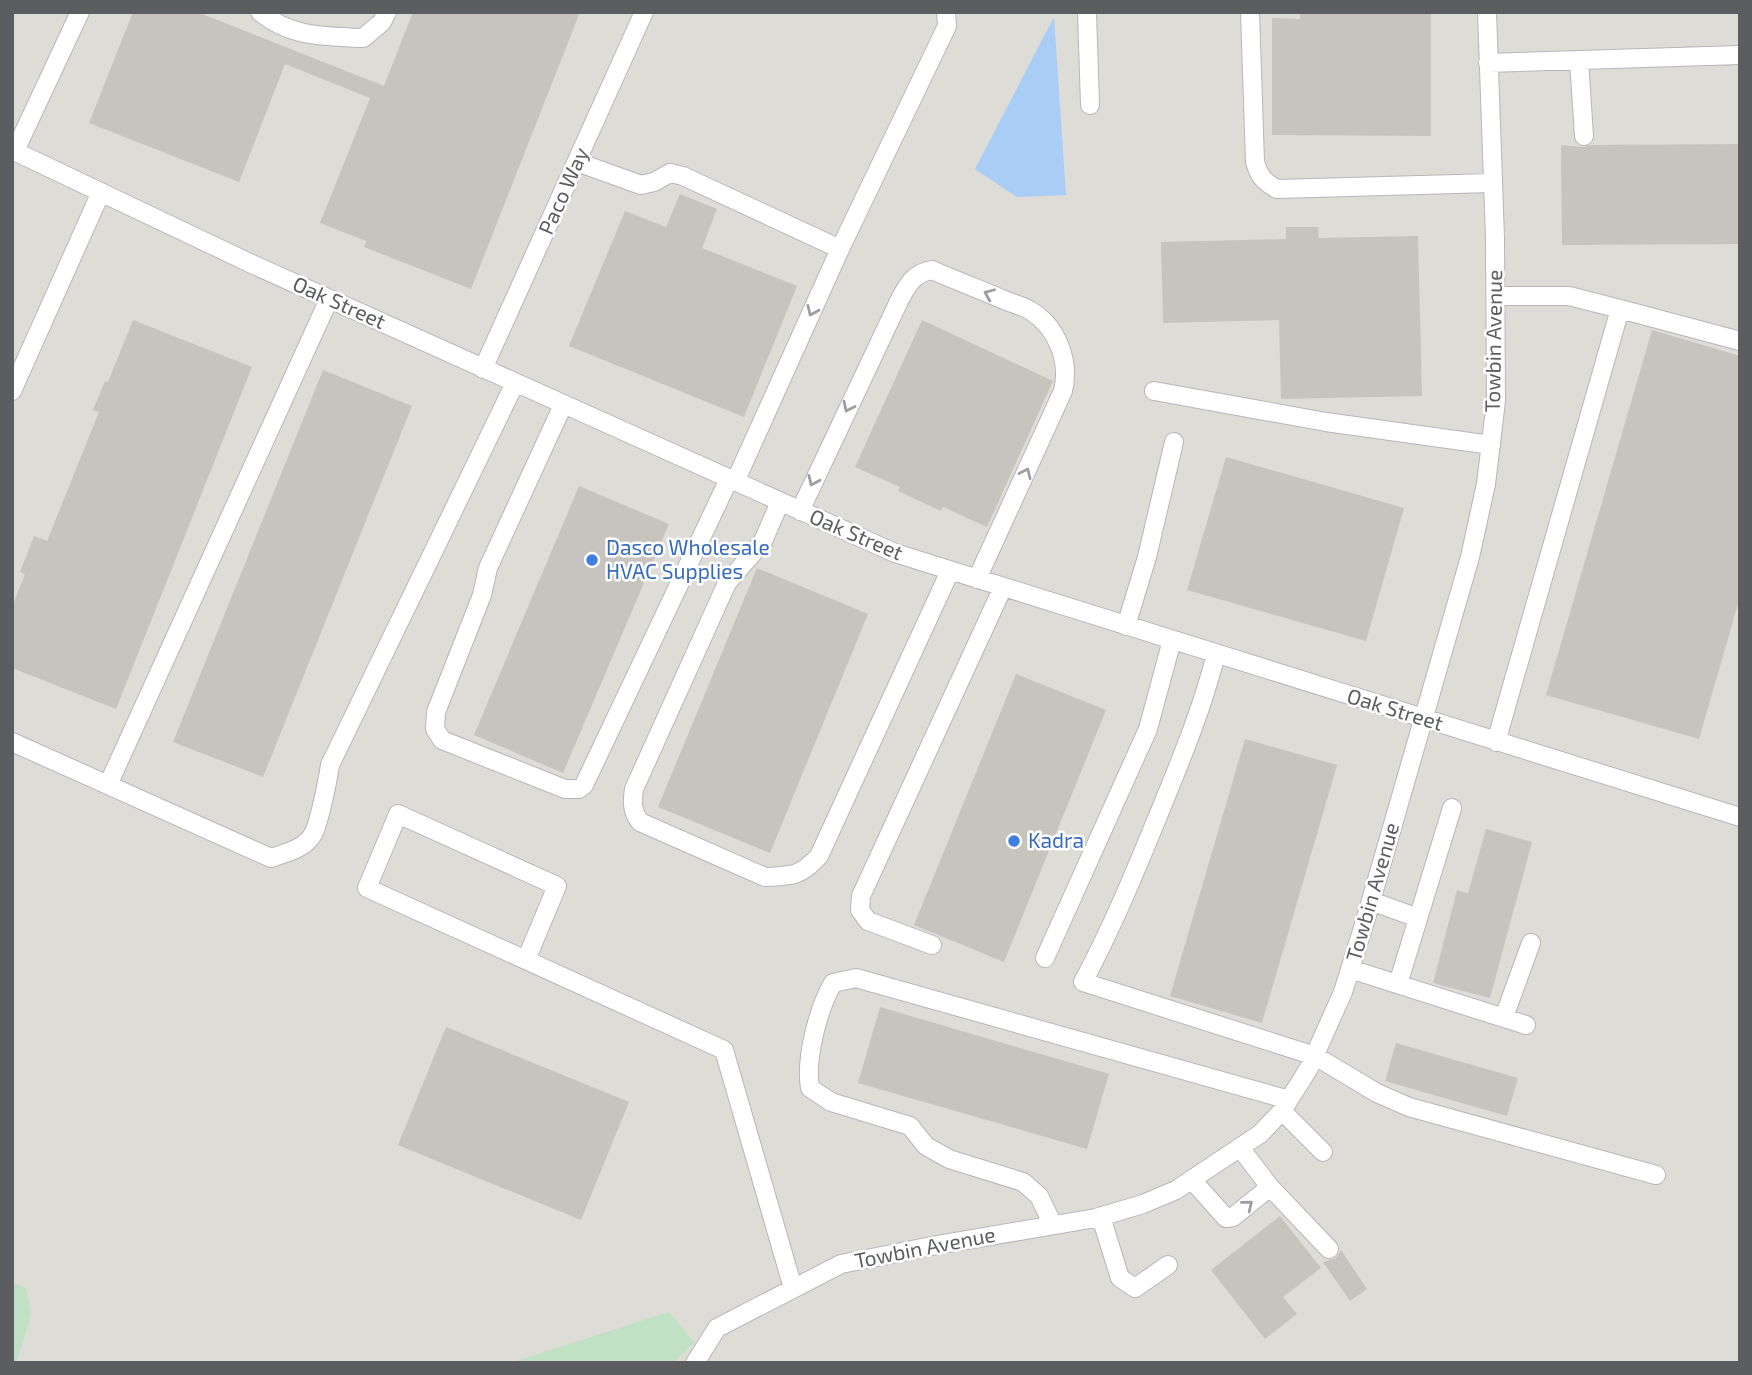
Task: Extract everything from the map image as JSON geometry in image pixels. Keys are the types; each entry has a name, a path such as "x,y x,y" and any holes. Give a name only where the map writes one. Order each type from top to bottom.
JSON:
{"street":[{"path":"13,151 80,12"},
{"path":"260,12 269,19 305,35 363,38 383,22 387,12"},
{"name":"Paco Way","path":"483,369 644,12"},
{"path":"563,405 488,569 482,595 436,712 435,729 442,740 565,789 579,789 584,785 732,480 947,26 946,12"},
{"path":"1087,12 1090,105"},
{"path":"1250,12 1255,162 1266,183 1277,189 1492,183"},
{"name":"Towbin Avenue","path":"695,1363 717,1328 841,1264 1101,1217 1176,1191 1260,1134 1286,1105 1315,1056 1343,992 1371,901 1470,557 1486,484 1496,401 1487,12"},
{"path":"1488,63 1740,55"},
{"path":"1579,60 1584,136"},
{"name":"Oak Street","path":"13,151 329,299 895,553 1740,817"},
{"path":"577,162 641,185 654,182 670,173 682,176 840,249"},
{"path":"12,391 101,192"},
{"path":"800,511 900,299 911,280 921,272 932,270 1032,312 1060,344 1066,360 1063,391 977,579"},
{"path":"1495,296 1569,296 1740,341"},
{"path":"108,785 329,299"},
{"path":"1496,742 1620,309"},
{"path":"12,742 271,858 299,848 313,834 330,765 515,383"},
{"path":"1154,391 1326,422 1491,445"},
{"path":"1126,626 1147,557 1174,442"},
{"path":"780,502 763,541 727,583 634,789 633,797 635,816 640,822 765,877 788,877 805,872 819,856 950,571"},
{"path":"932,945 868,921 860,910 862,896 1003,587"},
{"path":"1045,958 1148,729 1172,640"},
{"path":"1216,654 1207,691 1182,756 1111,931 1083,982 1315,1056 1377,1093 1409,1107 1656,1175"},
{"path":"1398,984 1452,808"},
{"path":"526,960 557,886 398,814 367,888 724,1051 793,1288"},
{"path":"1371,901 1418,918"},
{"path":"1504,1017 1531,943"},
{"path":"1350,969 1527,1024"},
{"path":"1053,1225 1039,1196 1023,1182 949,1160 926,1146 910,1126 831,1102 810,1088 807,1072 824,1000 833,983 856,978 1286,1105 1323,1152"},
{"path":"1241,1149 1270,1187 1329,1249"},
{"path":"1192,1180 1226,1219 1233,1217 1270,1187"},
{"path":"1101,1217 1120,1278 1135,1288 1168,1265"}],"shaded area":[{"path":"12,12 1740,12 1740,1363 12,1363"}],"green space":[{"path":"12,1282 26,1288 31,1315 16,1363 12,1363"},
{"path":"669,1312 694,1342 673,1363 510,1363"}],"water":[{"path":"1054,17 1066,195 1017,197 975,169"}],"building":[{"path":"133,12 197,12 384,86 413,12 580,12 471,289 364,247 366,241 320,223 370,98 285,64 239,182 89,123"},
{"path":"1300,12 1431,12 1431,136 1272,135 1272,18 1300,19"},
{"path":"1740,144 1740,244 1562,245 1561,145 1584,147"},
{"path":"680,194 717,209 702,248 797,286 744,417 569,346 625,211 666,227"},
{"path":"1286,227 1318,227 1319,238 1418,236 1422,396 1281,399 1279,320 1163,323 1161,242 1286,239"},
{"path":"133,320 252,367 116,709 12,668 12,607 25,574 20,572 34,536 47,541 99,412 93,410 105,381 108,382"},
{"path":"922,320 1053,381 987,527 943,507 941,511 898,491 900,487 855,467"},
{"path":"1652,330 1740,356 1740,597 1699,739 1546,695"},
{"path":"323,370 412,406 263,777 173,742"},
{"path":"1226,457 1404,508 1366,641 1187,590"},
{"path":"579,486 669,524 563,773 474,735"},
{"path":"757,568 868,614 770,853 658,807"},
{"path":"1016,674 1106,710 1004,962 914,925"},
{"path":"1245,739 1337,765 1262,1023 1170,996"},
{"path":"1486,829 1532,842 1490,998 1433,983 1457,890 1468,893"},
{"path":"880,1007 1109,1074 1087,1149 858,1083"},
{"path":"446,1027 629,1102 581,1220 398,1145"},
{"path":"1396,1043 1518,1078 1507,1116 1385,1081"},
{"path":"1280,1216 1321,1268 1283,1297 1297,1314 1265,1339 1211,1270"},
{"path":"1341,1250 1367,1289 1350,1301 1323,1262 1336,1258"}],"place":[{"name":"Dasco Wholesale HVAC Supplies","path":"592,560"},
{"name":"Kadra","path":"1014,841"}]}
